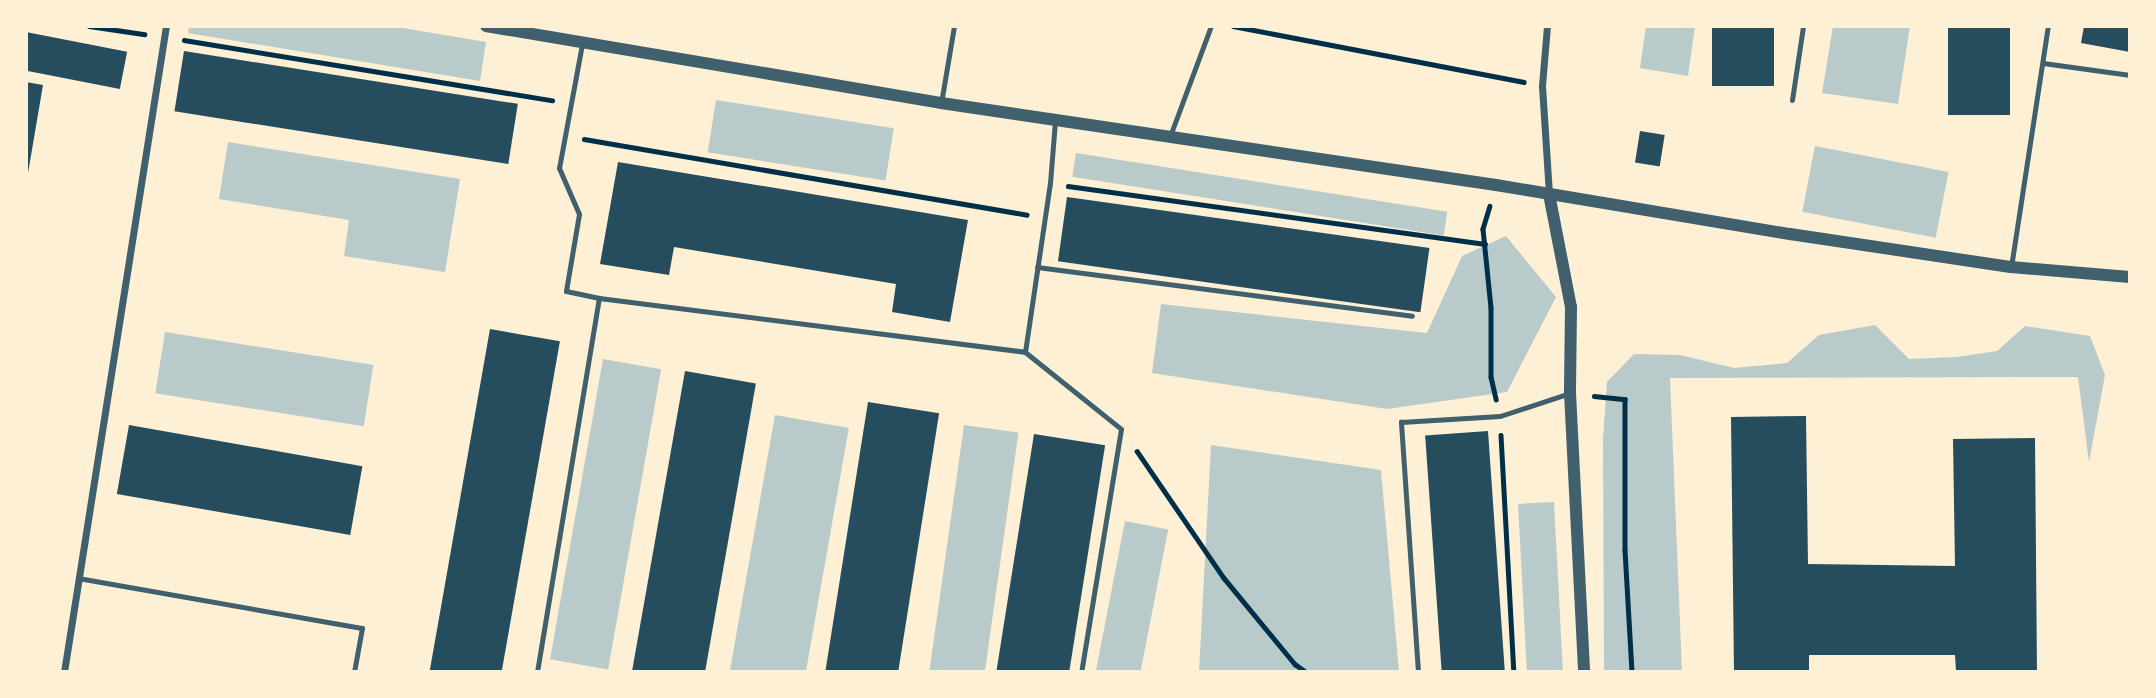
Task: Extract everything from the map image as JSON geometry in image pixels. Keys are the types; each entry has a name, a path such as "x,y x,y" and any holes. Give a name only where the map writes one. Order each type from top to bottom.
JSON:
{"street":[{"path":"64,672 166,26"},
{"path":"486,26 1169,139 1549,194 2011,267 2130,277"},
{"path":"1547,26 1542,86 1549,194 1571,307 1570,393 1584,672"}],"lane":[{"path":"941,103 954,26"},
{"path":"1169,139 1211,26"},
{"path":"1791,100 1803,26"},
{"path":"2011,267 2048,26"},
{"path":"582,44 559,168 579,214 566,291 599,298 1025,352 1121,429 1081,672"},
{"path":"2043,63 2130,75"},
{"path":"1025,352 1050,183 1055,121"},
{"path":"1037,267 1412,316"},
{"path":"537,672 599,298"},
{"path":"1418,672 1401,422 1500,416 1570,393"},
{"path":"78,578 362,628 354,672"}],"path":[{"path":"89,26 572,103"},
{"path":"1233,26 1542,86"},
{"path":"566,136 1045,218"},
{"path":"1050,183 1485,244"},
{"path":"1570,393 1625,399 1625,550 1633,672"},
{"path":"1121,429 1224,578 1295,664 1306,672"}],"shaded area":[{"path":"189,26 391,26 486,42 480,81 188,33"},
{"path":"1646,26 1695,26 1688,76 1640,68"},
{"path":"1833,26 1910,26 1898,104 1822,93"},
{"path":"716,100 894,128 885,181 708,152"},
{"path":"228,142 460,179 445,272 344,256 349,220 219,199"},
{"path":"1815,146 1949,172 1936,238 1802,212"},
{"path":"1076,153 1447,212 1444,236 1072,177"},
{"path":"1506,236 1556,297 1507,392 1387,409 1152,373 1161,304 1427,333 1462,256"},
{"path":"1875,325 1909,359 1957,357 1997,351 2025,326 2090,336 2105,375 2089,462 2078,377 1670,378 1682,672 1604,672 1603,438 1607,382 1634,354 1680,355 1734,368 1787,363 1819,335"},
{"path":"165,332 373,365 364,426 155,393"},
{"path":"603,359 661,369 608,670 550,659"},
{"path":"775,415 849,428 806,672 730,672"},
{"path":"964,425 1018,433 985,672 929,672"},
{"path":"1211,445 1381,470 1399,672 1199,672"},
{"path":"1554,502 1563,672 1527,672 1518,504"},
{"path":"1125,521 1168,529 1140,672 1096,672"}],"building":[{"path":"1712,26 1774,26 1774,86 1712,86"},
{"path":"1948,26 2010,26 2010,115 1948,115"},
{"path":"2084,26 2130,26 2130,52 2081,43"},
{"path":"26,32 127,52 120,89 26,71"},
{"path":"184,51 518,104 508,164 174,111"},
{"path":"26,82 43,85 28,173 26,173"},
{"path":"1640,131 1665,135 1660,167 1635,163"},
{"path":"618,162 968,220 950,322 892,312 896,284 674,247 669,275 600,264"},
{"path":"1067,197 1429,248 1420,312 1058,261"},
{"path":"490,329 560,341 502,672 430,672"},
{"path":"685,371 756,384 705,672 632,671"},
{"path":"868,402 939,413 898,672 825,672"},
{"path":"1806,416 1808,564 1955,566 1953,439 2035,438 2037,672 1956,672 1955,655 1809,655 1809,672 1734,672 1731,417"},
{"path":"129,425 362,466 350,535 117,494"},
{"path":"1488,431 1505,671 1442,672 1425,435"},
{"path":"1034,434 1105,445 1069,672 996,672"}]}
